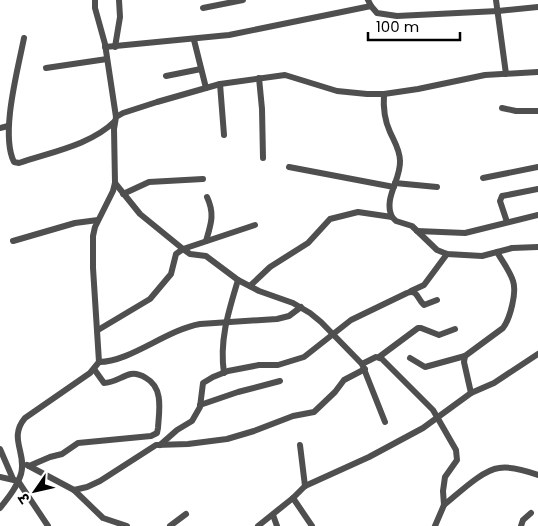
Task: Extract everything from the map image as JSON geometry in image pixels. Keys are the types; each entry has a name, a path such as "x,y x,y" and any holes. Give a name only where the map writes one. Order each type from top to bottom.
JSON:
{"street":[{"path":"0,508 21,474 22,462 18,434 23,421 94,369 99,362 93,268 93,236 98,220 115,183 115,119 107,58 95,8 95,0"},
{"path":"115,46 120,17 119,0"},
{"path":"203,8 243,0"},
{"path":"496,0 506,74"},
{"path":"105,47 229,36 370,3 377,13 397,16 538,7"},
{"path":"24,38 8,126 12,160 17,163 95,137 123,113 220,84 285,75 337,91 384,94 485,75 538,72"},
{"path":"194,40 206,88"},
{"path":"46,68 107,58"},
{"path":"166,76 201,69"},
{"path":"259,78 263,158"},
{"path":"220,84 224,135"},
{"path":"384,94 383,108 385,119 400,156 400,164 389,207 392,217"},
{"path":"502,108 516,112 538,111"},
{"path":"0,128 8,126"},
{"path":"289,167 395,185 437,187"},
{"path":"483,178 538,167"},
{"path":"123,194 149,182 203,179"},
{"path":"115,183 140,214 190,254 206,256 238,280 301,307 316,317 364,366 385,422"},
{"path":"507,222 500,201 502,196 538,189"},
{"path":"206,241 212,215 207,197"},
{"path":"250,286 270,267 308,243 330,219 358,212 392,217 417,230 437,250 448,254 482,256 512,248 538,246"},
{"path":"417,230 465,233 538,215"},
{"path":"13,241 75,223 98,220"},
{"path":"98,330 150,299 171,274 176,254 183,249 256,225"},
{"path":"410,358 425,367 465,356 503,328 508,318 514,284 497,252"},
{"path":"160,445 177,430 189,424 199,411 203,383 224,373 259,365 278,365 306,356 333,334 361,315 424,285 448,254"},
{"path":"224,373 222,356 226,322 238,280"},
{"path":"412,291 416,292 424,305 437,300"},
{"path":"99,362 119,358 181,328 200,324 277,319 289,316 301,307"},
{"path":"74,490 93,484 153,446 227,439 293,416 308,414 318,409 344,380 418,328 439,335 455,329"},
{"path":"258,526 305,486 369,457 423,428 471,393 494,383 538,354"},
{"path":"465,356 464,362 471,393"},
{"path":"379,357 438,416 458,455 445,477 444,505 435,526"},
{"path":"30,466 62,454 78,443 151,436 157,432 159,394 152,382 134,374 110,383 104,383 94,369"},
{"path":"200,405 238,392 280,381"},
{"path":"300,445 305,486"},
{"path":"0,449 16,480 41,513 48,526"},
{"path":"22,462 74,490 103,518 127,526"},
{"path":"444,505 493,469 503,468 538,473"},
{"path":"0,477 16,480"},
{"path":"293,498 312,526"},
{"path":"521,526 523,520 531,513"},
{"path":"170,526 186,514"},
{"path":"273,514 277,526"}]}
